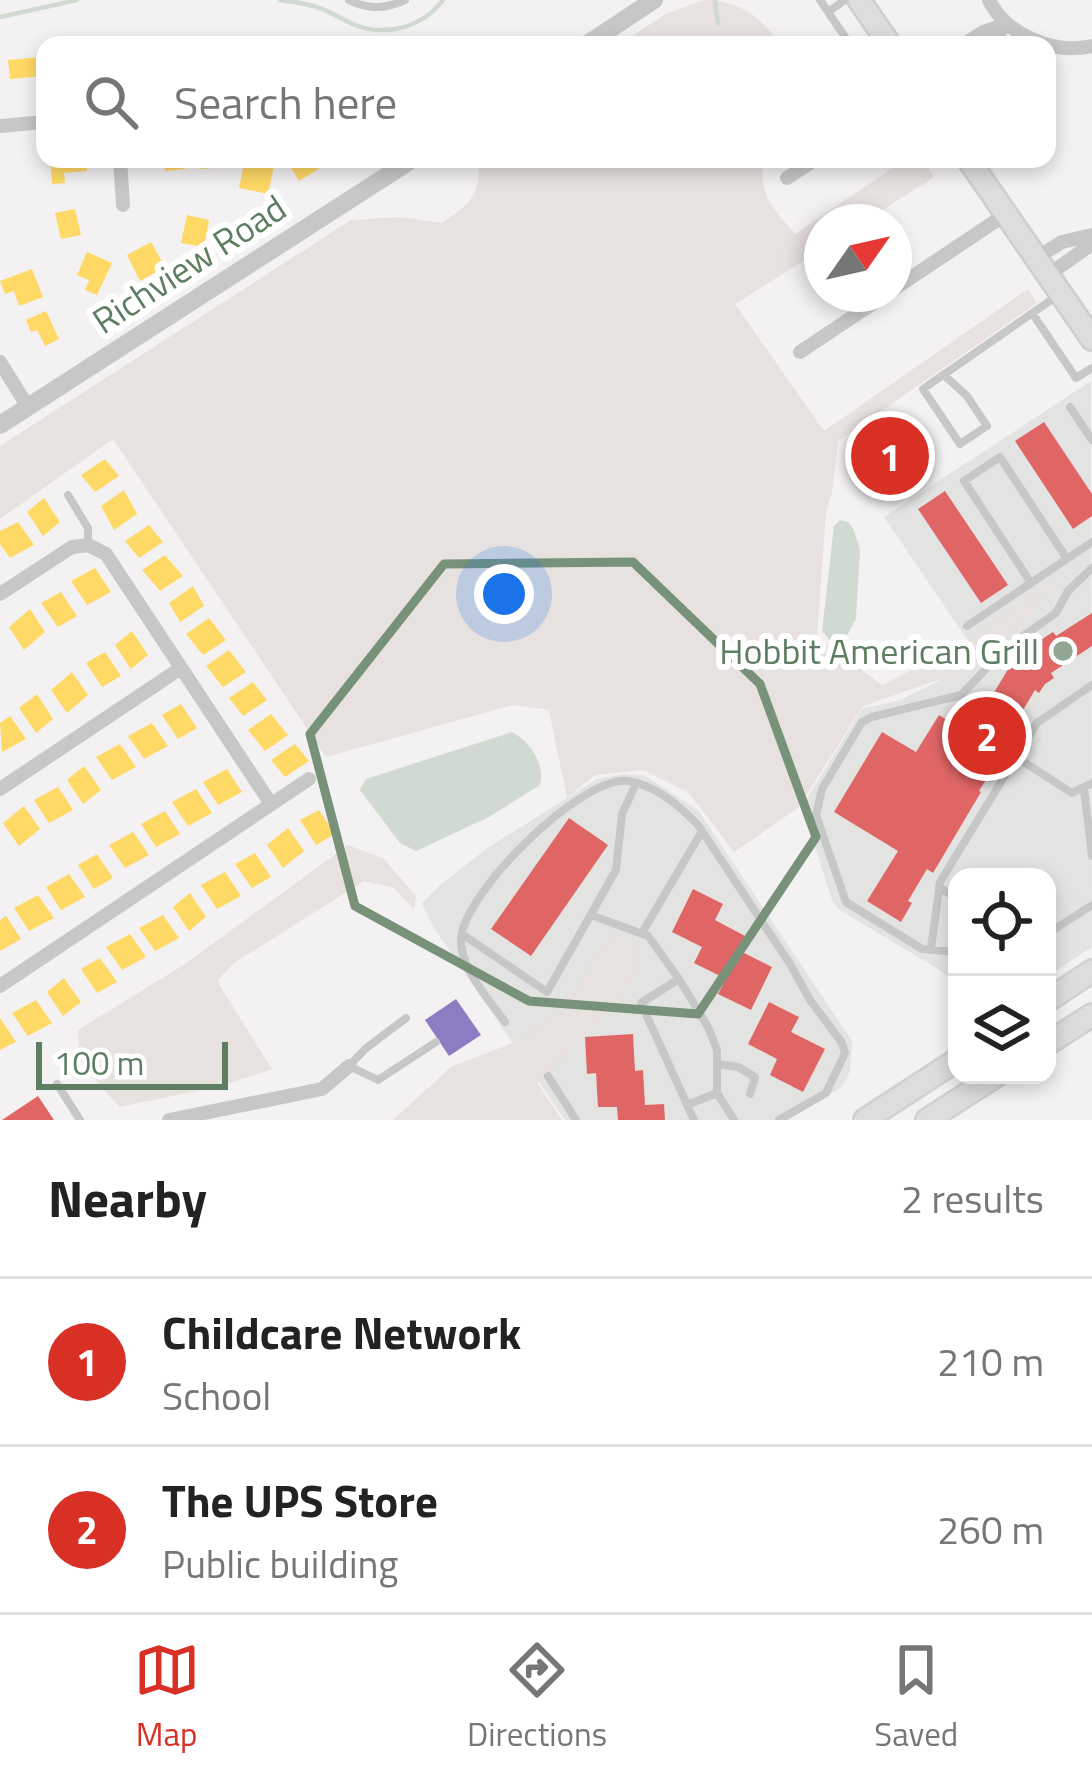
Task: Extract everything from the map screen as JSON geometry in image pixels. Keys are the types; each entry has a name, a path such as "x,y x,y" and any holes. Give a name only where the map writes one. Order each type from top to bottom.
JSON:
{"main road":[{"path":"860,0 884,36"},
{"path":"974,168 1090,334"},
{"path":"1056,995 1092,971"},
{"path":"1056,1037 1092,1015"},
{"path":"865,1120 948,1066"},
{"path":"927,1120 984,1084"}],"street":[{"path":"600,36 654,0"},
{"path":"989,0 1006,25 1027,36"},
{"path":"977,36 1006,25"},
{"path":"997,36 1006,25"},
{"path":"1056,46 1092,46"},
{"path":"0,126 36,123"},
{"path":"121,168 123,205"},
{"name":"Richview Road","path":"0,425 398,168"},
{"path":"787,178 802,168"},
{"path":"912,277 1006,214"},
{"path":"1048,276 1062,242 1092,239"},
{"path":"800,352 860,312"},
{"path":"0,362 28,406"},
{"path":"0,594 73,547 88,545 106,554 271,804"},
{"path":"0,789 181,668"},
{"path":"0,986 309,779"},
{"path":"169,1120 206,1117 322,1089 349,1066"}],"lane":[{"path":"349,0 368,8 405,0"},
{"path":"820,0 844,36"},
{"path":"828,12 845,0"},
{"path":"944,375 987,426 960,444 923,389 1032,313 1048,276"},
{"path":"1032,313 1076,378 1092,368"},
{"path":"1070,407 1092,440"},
{"path":"1031,583 964,481 1000,457 1067,559"},
{"path":"68,495 88,528 88,545"},
{"path":"967,626 1092,542"},
{"path":"948,951 922,949 846,902 816,815 822,789 862,722 962,694 1006,648 1056,613 1068,592 1092,568"},
{"path":"931,950 940,882 1037,723 1092,685"},
{"path":"1016,757 1072,793 1088,786 1092,856"},
{"path":"505,1022 465,963 460,940 472,906 547,822 586,794 612,783 636,784 682,808 702,830 842,1042 845,1053 826,1093 779,1120"},
{"path":"462,934 547,992 616,870 622,814 636,784"},
{"path":"645,934 702,830"},
{"path":"939,887 948,893"},
{"path":"1056,928 1092,905"},
{"path":"591,915 645,934 679,979 708,1027 717,1051 717,1093 734,1120"},
{"path":"679,979 640,1003 694,1120"},
{"path":"406,1018 349,1066 378,1080 436,1042"},
{"path":"718,1064 738,1066 755,1076 750,1094"},
{"path":"548,1076 575,1120"},
{"path":"56,1084 80,1120"},
{"path":"688,1106 717,1093"}],"highlighted area":[{"path":"633,562 760,684 816,837 698,1014 529,1001 355,906 310,734 444,564"}],"shaded area":[{"path":"704,0 727,3 748,12 772,36 632,36 666,14"},
{"path":"479,168 763,168 765,192 774,208 795,234 804,228 804,260 735,304 824,431 1028,289 1037,303 838,441 826,512 817,637 882,685 973,638 1057,577 1025,622 955,674 863,706 798,808 734,852 688,792 643,770 595,775 567,798 549,710 513,705 326,757 113,439 0,519 0,446 351,220 401,217 442,223 472,198"},
{"path":"893,168 928,168 934,177 892,204 839,204"},
{"path":"1091,381 1092,947 1056,971 1056,868 948,868 948,977 838,909 832,900 810,831 806,800 862,709 923,689 949,675 975,651 884,517"},
{"path":"840,520 853,528 860,549 856,619 845,639 832,643 822,631 834,526"},
{"path":"512,732 535,754 540,785 489,817 416,851 400,843 360,790 366,779"},
{"path":"644,775 698,810 852,1041 850,1071 842,1087 788,1120 565,1120 432,925 422,903 486,849 597,779"},
{"path":"348,845 384,859 416,896 414,909 394,888 364,881 234,963 217,981 272,1069 221,1086 119,1107 80,1061 78,1030 185,964"},
{"path":"609,937 637,948 635,979 537,1083 562,1120 393,1120 451,1067 520,1040 564,1007"}],"building: Homes":[{"path":"36,58 36,77 10,79 8,60"},
{"path":"51,168 87,168 64,173 65,183 52,184"},
{"path":"243,168 274,168 268,194 239,188"},
{"path":"291,168 320,168 299,181"},
{"path":"75,209 81,235 61,239 55,213"},
{"path":"187,215 209,220 204,247 181,243"},
{"path":"151,242 165,267 140,281 127,255"},
{"path":"87,252 112,263 97,295 85,290 89,280 77,275"},
{"path":"32,269 43,297 19,306 14,291 5,294 0,281"},
{"path":"46,311 59,339 45,346 26,320"},
{"path":"105,459 119,476 95,492 81,475"},
{"path":"124,490 137,514 114,530 101,506"},
{"path":"44,498 60,522 43,536 27,512"},
{"path":"18,522 34,545 10,558 0,544 0,531"},
{"path":"149,525 163,542 139,558 125,541"},
{"path":"165,555 183,576 160,591 142,570"},
{"path":"95,568 111,592 87,605 71,581"},
{"path":"193,586 204,606 180,622 169,603"},
{"path":"61,592 77,616 58,627 41,603"},
{"path":"30,609 45,632 24,650 9,627"},
{"path":"209,618 226,640 203,655 186,634"},
{"path":"132,631 148,655 131,669 115,645"},
{"path":"229,650 246,672 223,687 206,666"},
{"path":"105,652 121,676 102,687 86,663"},
{"path":"72,672 88,695 67,713 51,690"},
{"path":"253,682 267,700 243,716 229,698"},
{"path":"37,694 53,719 36,733 19,708"},
{"path":"181,704 197,728 178,739 162,715"},
{"path":"271,714 288,735 265,751 248,730"},
{"path":"10,716 26,739 2,752 0,723"},
{"path":"152,723 168,746 144,759 128,736"},
{"path":"120,744 136,767 112,780 96,757"},
{"path":"295,744 309,761 285,777 271,760"},
{"path":"84,766 101,790 83,804 67,780"},
{"path":"227,769 242,792 218,805 203,782"},
{"path":"58,787 73,810 49,823 34,800"},
{"path":"196,789 212,813 188,826 172,802"},
{"path":"24,806 40,829 19,846 3,823"},
{"path":"319,810 335,834 316,845 300,820"},
{"path":"165,811 180,834 156,847 141,824"},
{"path":"288,828 304,851 283,868 267,845"},
{"path":"133,832 149,855 125,868 109,845"},
{"path":"255,853 271,877 252,888 235,864"},
{"path":"97,854 113,878 94,889 78,865"},
{"path":"225,872 241,896 217,909 201,885"},
{"path":"69,874 85,897 61,910 46,887"},
{"path":"190,893 206,917 189,931 173,907"},
{"path":"38,895 54,918 29,931 14,908"},
{"path":"163,915 179,938 155,951 139,928"},
{"path":"6,916 21,939 0,951 0,920"},
{"path":"130,934 146,957 122,970 106,947"},
{"path":"100,958 117,982 97,993 81,969"},
{"path":"64,978 81,1002 63,1016 47,992"},
{"path":"36,1000 52,1023 28,1036 12,1013"},
{"path":"0,1018 16,1042 0,1050"}],"building: Shops":[{"path":"1044,422 1092,494 1092,516 1073,529 1015,441"},
{"path":"945,491 1008,585 981,603 918,509"},
{"path":"1092,613 1092,646 1051,673 1054,678 1039,693 1035,690 933,873 927,869 908,901 912,903 901,922 867,901 898,851 834,812 882,732 916,752 939,715 969,734 1016,656"},
{"path":"569,818 608,845 531,956 491,929"},
{"path":"693,889 723,904 715,920 747,937 740,951 772,967 751,1010 718,994 726,979 694,963 702,947 672,932"},
{"path":"769,1002 799,1017 791,1032 825,1049 803,1092 770,1075 777,1059 748,1044"},
{"path":"633,1034 635,1071 643,1070 645,1105 664,1104 665,1120 618,1120 617,1107 598,1107 596,1073 587,1074 585,1037"},
{"path":"38,1096 54,1120 2,1120"}],"building: Offices":[{"path":"456,999 481,1035 449,1056 425,1020"}],"building: Schools":[{"path":"908,416 934,455 873,496 847,457"}],"waterway":[{"path":"0,17 77,0"},
{"path":"280,0 314,6 355,25 379,30 415,23 443,0"},
{"path":"715,0 718,24"}],"place":[{"name":"Childcare Network","path":"890,456"},
{"name":"Hobbit American Grill","path":"1063,651"},
{"name":"The UPS Store","path":"987,736"}]}
